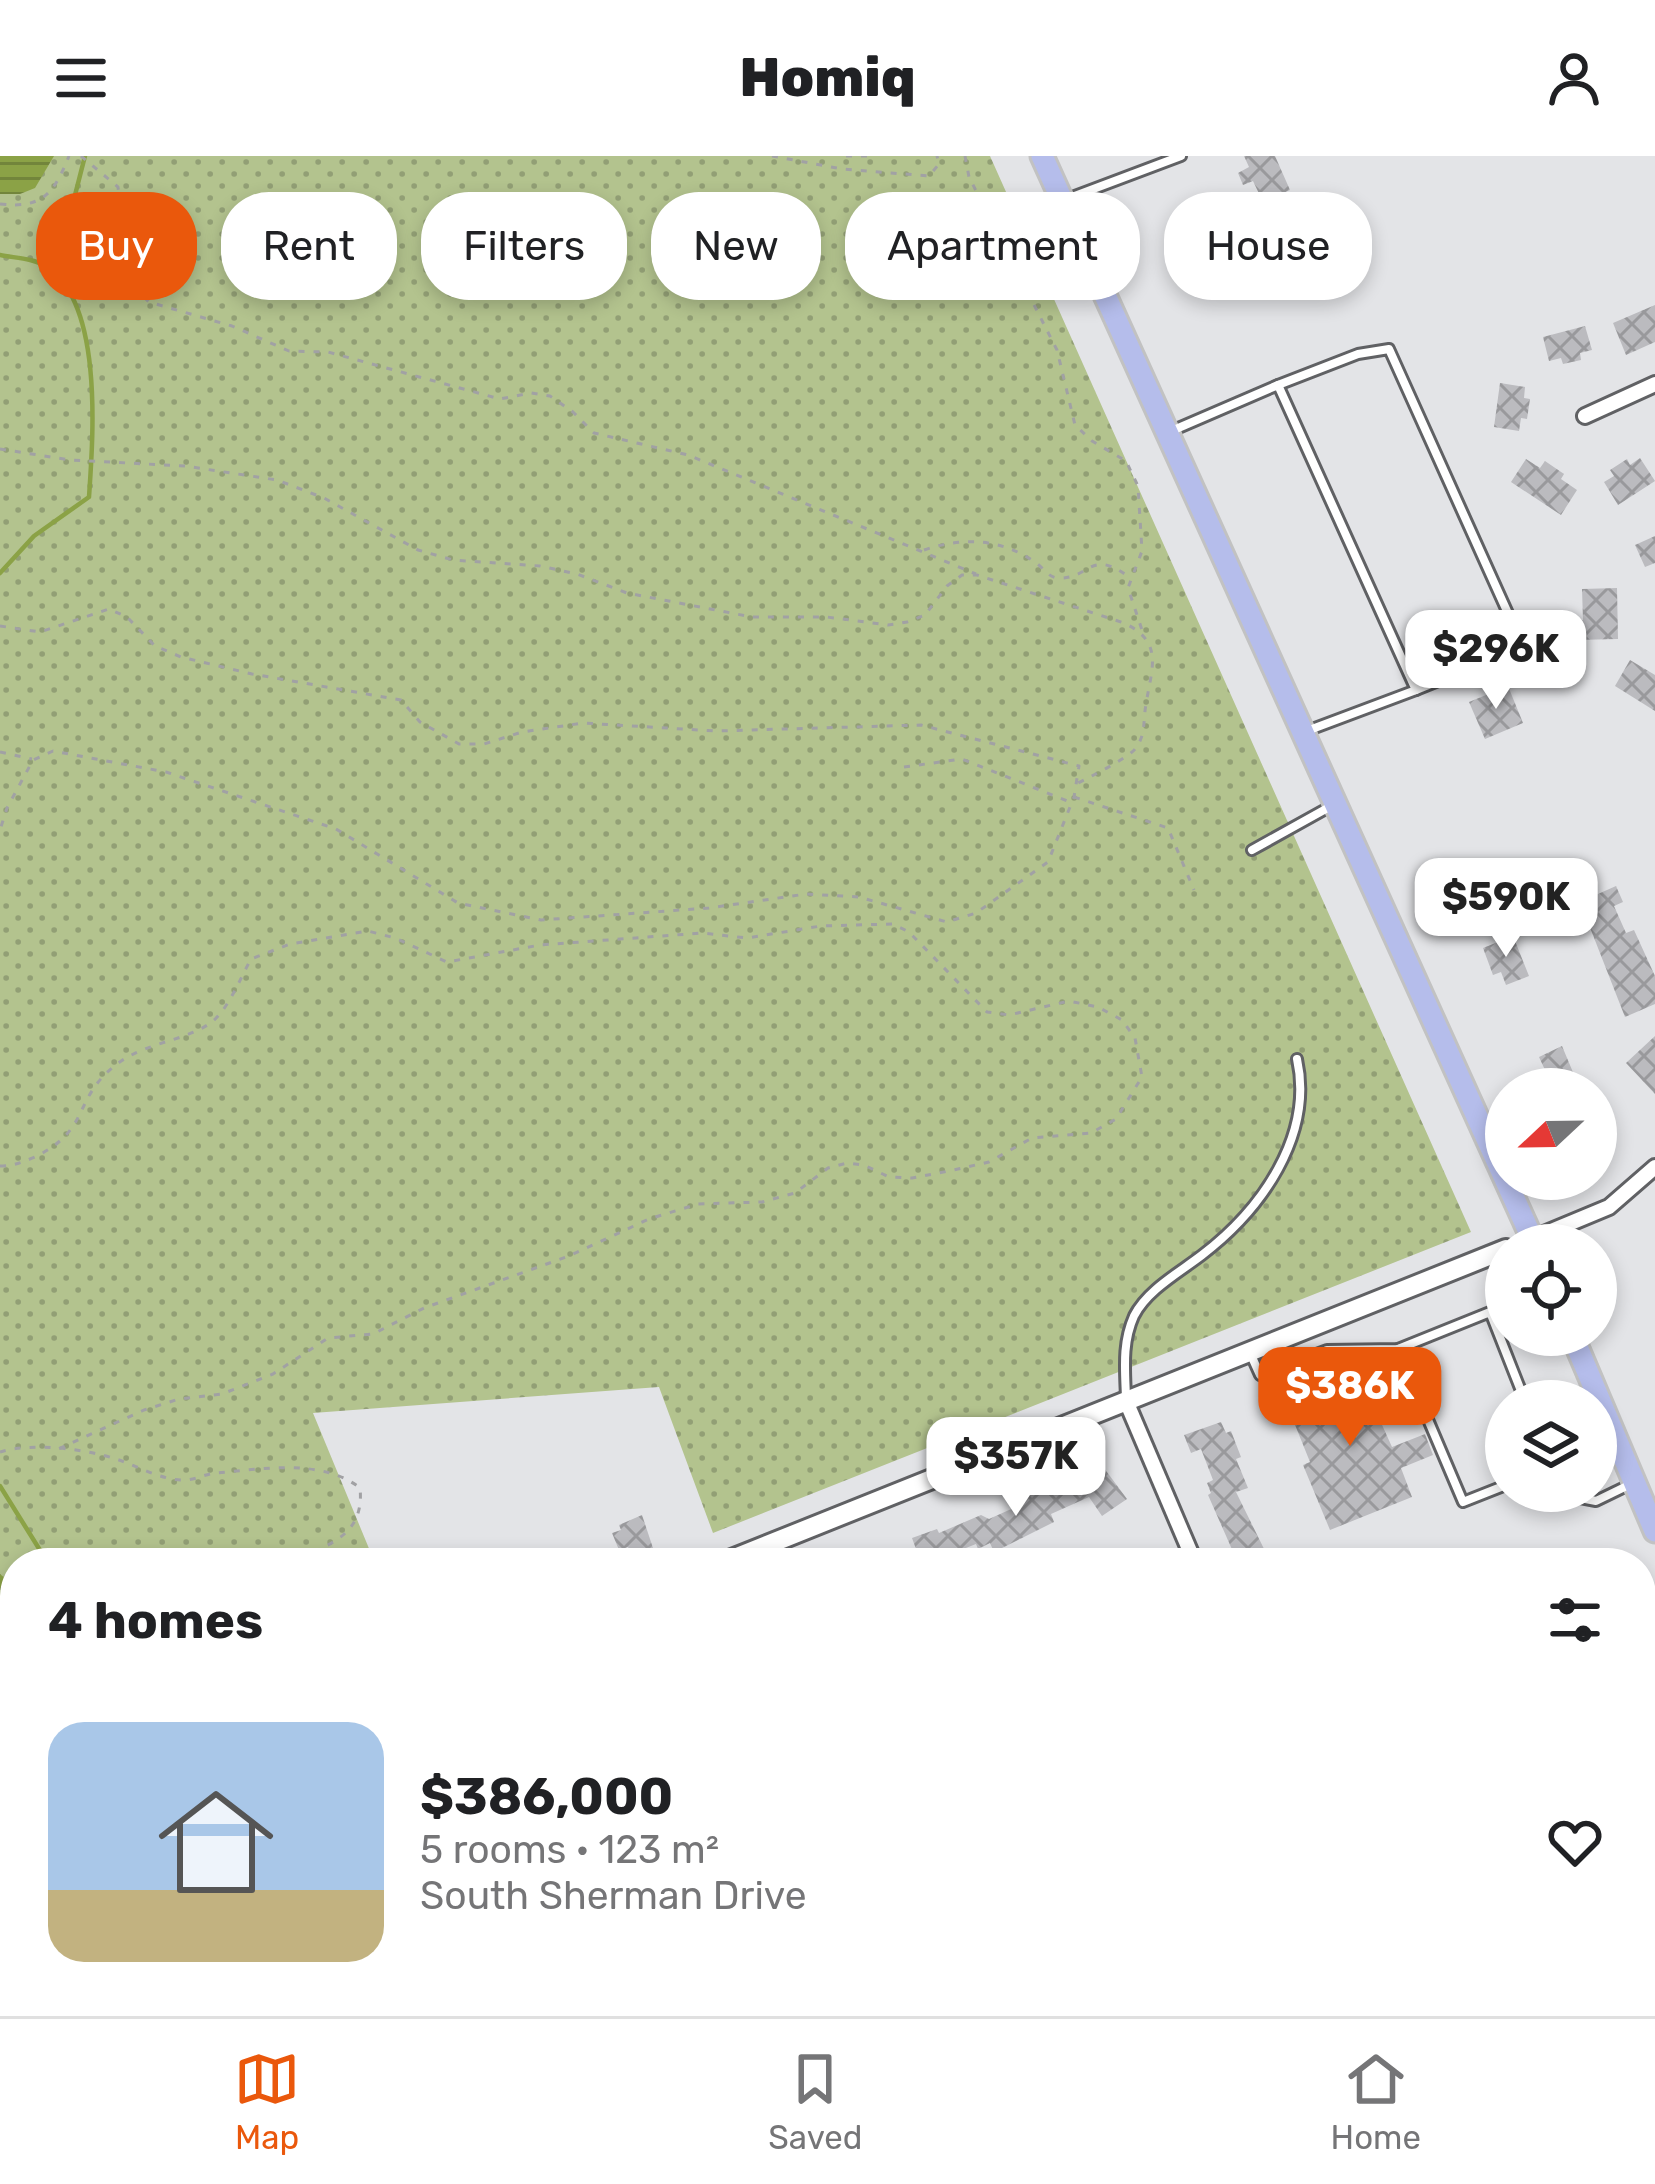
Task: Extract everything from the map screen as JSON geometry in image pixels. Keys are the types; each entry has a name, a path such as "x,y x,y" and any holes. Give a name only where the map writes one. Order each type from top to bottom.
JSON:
{"main road":[{"path":"1042,156 1058,192"},
{"path":"1107,300 1520,1224"},
{"path":"1581,1356 1655,1531"}],"street":[{"path":"1585,416 1655,384"},
{"path":"1571,1224 1609,1207 1655,1167"},
{"path":"759,1548 1485,1257"},
{"path":"1126,1401 1189,1548"}],"lane":[{"path":"1086,192 1181,156"},
{"path":"1167,433 1358,353 1389,349 1450,483 1520,640 1510,652 1302,733"},
{"path":"1278,385 1416,690"},
{"path":"1252,850 1335,805"},
{"path":"1126,1401 1124,1345 1136,1312 1219,1243 1269,1190 1295,1126 1303,1085 1297,1059"},
{"path":"1250,1352 1260,1375 1327,1350 1398,1349 1490,1312 1517,1380"},
{"path":"1398,1349 1463,1502 1485,1493"},
{"path":"1617,1491 1634,1483"}],"path":[{"path":"0,204 38,202 57,186 69,156"},
{"path":"81,156 118,187 127,269 132,286 149,302 232,326 289,351 328,352 500,399 531,393 550,396 594,434 688,455 977,574 1143,632"},
{"path":"772,156 842,169 929,176 939,164 937,156"},
{"path":"846,156 871,156"},
{"path":"965,156 969,177 1057,350 1075,425 1126,461 1138,486 1142,550 1128,588 1153,651 1144,728 1137,748 1123,760 1109,763 1076,784"},
{"path":"0,449 80,460 185,466 277,480 324,498 418,550 485,564 540,566 642,597 752,617 827,617 888,625 907,622 925,615 962,575 977,574"},
{"path":"921,551 977,538 1035,562 1059,578 1100,564 1115,566 1132,579"},
{"path":"0,626 40,632 109,609 127,617 155,646 181,657 401,700 420,722 459,744 484,744 522,732 583,723 716,731 921,725 1079,766 1072,800 1048,862 976,913 947,922 860,897 806,894 709,908 541,920 458,903 336,829 166,772 53,751 34,760 0,830"},
{"path":"0,752 34,760"},
{"path":"904,767 962,758 1072,800 1168,828 1194,890"},
{"path":"0,1166 22,1163 68,1137 100,1078 123,1058 144,1046 205,1027 220,1014 251,959 290,944 368,932 395,938 447,962 541,945 702,933 747,938 821,926 893,925 909,932 987,1012 1009,1015 1070,1000 1098,1007 1122,1020 1136,1038 1140,1057 1142,1076 1131,1100 1116,1119 1091,1133 1032,1138 989,1162 913,1178 889,1178 864,1165 848,1163 828,1168 795,1193 762,1202 698,1204 649,1219 569,1256 424,1308 373,1334 328,1338 273,1374 222,1394 179,1399 144,1410 56,1450"},
{"path":"0,1452 11,1448 56,1450 114,1458 172,1480 306,1468 341,1473 360,1488 362,1510 355,1526 318,1548"}],"shaded area":[{"path":"0,156 990,156 1006,192 845,192 845,300 1054,300 1471,1232 713,1533 659,1387 313,1413 369,1548 0,1548"},
{"path":"0,156 54,156 35,188 0,194"}],"building":[{"path":"1244,156 1275,156 1290,190 1258,192 1253,181 1243,185 1238,173 1249,167"},
{"path":"1655,305 1655,342 1626,355 1613,323"},
{"path":"1585,326 1592,350 1580,353 1581,360 1549,361 1543,337"},
{"path":"1500,383 1525,387 1524,398 1530,399 1527,419 1521,418 1519,431 1494,427"},
{"path":"1640,458 1655,481 1618,505 1604,482 1614,476 1610,470 1627,459 1630,465"},
{"path":"1526,459 1540,468 1545,461 1577,490 1561,515 1511,482"},
{"path":"1655,536 1655,563 1645,567 1635,545"},
{"path":"1617,588 1618,639 1576,640 1576,620 1583,620 1582,589"},
{"path":"1630,660 1655,675 1655,711 1615,686"},
{"path":"1508,686 1523,723 1485,739 1469,702"},
{"path":"1616,886 1623,902 1614,906 1626,933 1634,930 1655,976 1655,1004 1625,1017 1580,902"},
{"path":"1513,936 1529,976 1506,985 1501,972 1493,975 1483,948"},
{"path":"1655,1036 1655,1094 1626,1063"},
{"path":"1562,1046 1571,1068 1544,1068 1539,1057"},
{"path":"1338,1365 1345,1382 1360,1376 1392,1447 1425,1434 1433,1455 1401,1468 1412,1497 1330,1530 1303,1465 1310,1462 1287,1405 1301,1400 1294,1382"},
{"path":"1221,1422 1226,1433 1231,1431 1248,1488 1236,1492 1264,1548 1231,1548 1208,1495 1207,1483 1213,1480 1201,1449 1191,1453 1184,1435"},
{"path":"1101,1464 1127,1499 1102,1516 1089,1497 1051,1514 1054,1522 1002,1548 992,1548 990,1543 980,1548 976,1544 916,1548 912,1538 937,1529 939,1533 981,1515 989,1519 1018,1506 1014,1498 1039,1487 1041,1492 1058,1485 1062,1492"},
{"path":"642,1515 653,1548 618,1548 612,1533 621,1530 619,1525"}],"waterway":[{"path":"76,192 85,156"},
{"path":"0,255 40,263 64,284 86,339 92,407 89,497 34,536 0,573"},
{"path":"0,1486 39,1548"}]}
